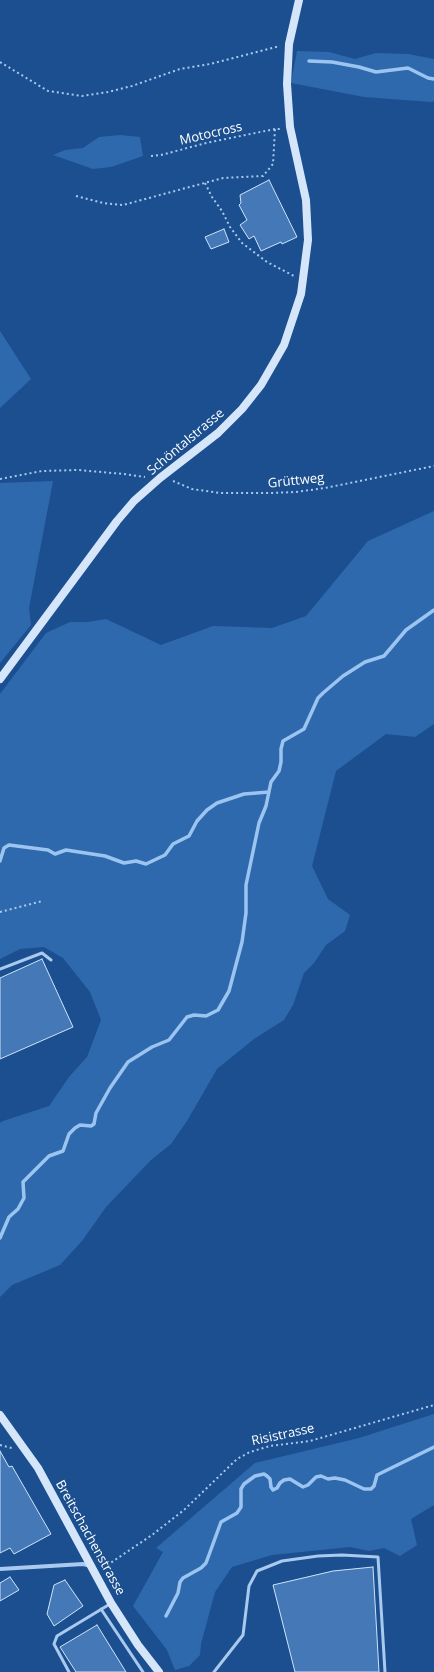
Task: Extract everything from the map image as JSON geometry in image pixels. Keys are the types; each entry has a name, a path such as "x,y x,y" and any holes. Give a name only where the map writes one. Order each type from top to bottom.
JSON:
{"street":[{"name":"Schöntalstrasse","path":"0,679 117,521 134,502 160,478 218,433 242,409 261,385 284,345 294,319 304,280 308,240 306,200 290,127 287,84 289,44 299,0"},
{"name":"Breitschachenstrasse","path":"0,1416 38,1468 111,1603 138,1645 159,1672"},
{"path":"0,1569 83,1564 91,1566"}],"lane":[{"path":"0,969 42,953 51,960"},
{"path":"214,1672 243,1635 249,1586 257,1571 282,1562 318,1556 342,1555 378,1557 385,1672"},
{"path":"69,1672 54,1644 58,1636 111,1603"},
{"path":"101,1609 143,1672"}],"path":[{"path":"0,62 48,91 82,96 132,86 180,69 254,54 289,44"},
{"name":"Motocross","path":"151,156 161,155 206,143 290,127"},
{"path":"76,196 102,203 123,205 223,178 263,176 273,164 275,129"},
{"path":"205,183 212,198 242,243 267,262 299,279 304,280"},
{"name":"Grüttweg","path":"0,479 42,471 78,470 152,478 169,478 192,489 220,493 271,494 325,488 434,466"},
{"path":"0,912 43,901"},
{"name":"Risistrasse","path":"101,1569 152,1535 184,1510 237,1459 250,1452 270,1446 310,1441 434,1405"}],"shaded area":[{"path":"297,51 329,52 355,59 376,53 408,54 434,59 434,101 364,97 291,83"},
{"path":"120,135 140,137 143,156 111,167 93,169 53,155 65,150 83,148 99,137"},
{"path":"0,331 31,379 0,408"},
{"path":"53,481 29,608 31,625 0,663 0,483"},
{"path":"434,511 434,724 415,737 386,734 336,771 312,866 328,899 350,915 345,931 326,945 314,963 304,973 293,1005 284,1020 254,1039 217,1069 187,1121 171,1144 151,1160 106,1207 82,1241 60,1265 12,1285 0,1297 0,1123 49,1106 69,1077 87,1057 101,1020 90,992 63,958 44,947 20,949 0,959 0,694 46,633 70,622 88,622 106,619 161,645 213,626 272,628 306,616 368,541"},
{"path":"434,1414 434,1505 411,1519 417,1545 400,1556 384,1548 369,1551 350,1547 272,1555 232,1567 215,1592 201,1644 200,1655 189,1666 175,1670 167,1650 133,1606 163,1552 156,1548 255,1463 359,1438"}],"building":[{"path":"269,180 297,237 261,251 254,236 249,239 240,225 247,220 239,205 241,203 240,195"},
{"path":"224,229 229,242 211,249 205,237"},
{"path":"42,959 73,1027 0,1059 0,978"},
{"path":"0,1451 9,1467 12,1466 51,1534 14,1554 10,1548 0,1553"},
{"path":"373,1567 379,1672 295,1672 273,1585 333,1571"},
{"path":"10,1577 19,1590 0,1601 0,1583"},
{"path":"65,1580 83,1606 54,1626 47,1614 54,1585"},
{"path":"97,1625 126,1672 76,1672 60,1647"}],"waterway":[{"path":"309,61 332,62 376,72 408,68 428,78 434,79"},
{"path":"0,1238 9,1217 18,1209 24,1198 23,1182 49,1156 63,1151 69,1134 75,1128 80,1125 91,1126 94,1124 96,1113 110,1088 128,1062 152,1047 169,1040 187,1017 194,1015 206,1016 218,1010 229,991 242,942 246,913 246,885 259,823 266,806 271,782 279,771 283,741 304,729 318,698 323,693 343,676 365,662 384,656 406,630 434,610"},
{"path":"0,861 4,848 9,845 48,850 55,854 66,850 105,856 124,863 136,861 146,864 165,855 173,844 189,836 197,821 207,810 217,803 244,794 269,792"},
{"path":"166,1616 178,1593 180,1582 183,1578 201,1568 206,1563 221,1522 237,1513 241,1507 241,1489 244,1484 255,1476 264,1474 267,1476 270,1479 273,1490 277,1488 284,1480 290,1479 303,1487 308,1485 316,1477 321,1476 328,1479 335,1478 345,1480 364,1489 371,1489 374,1486 377,1475 434,1447"}]}
